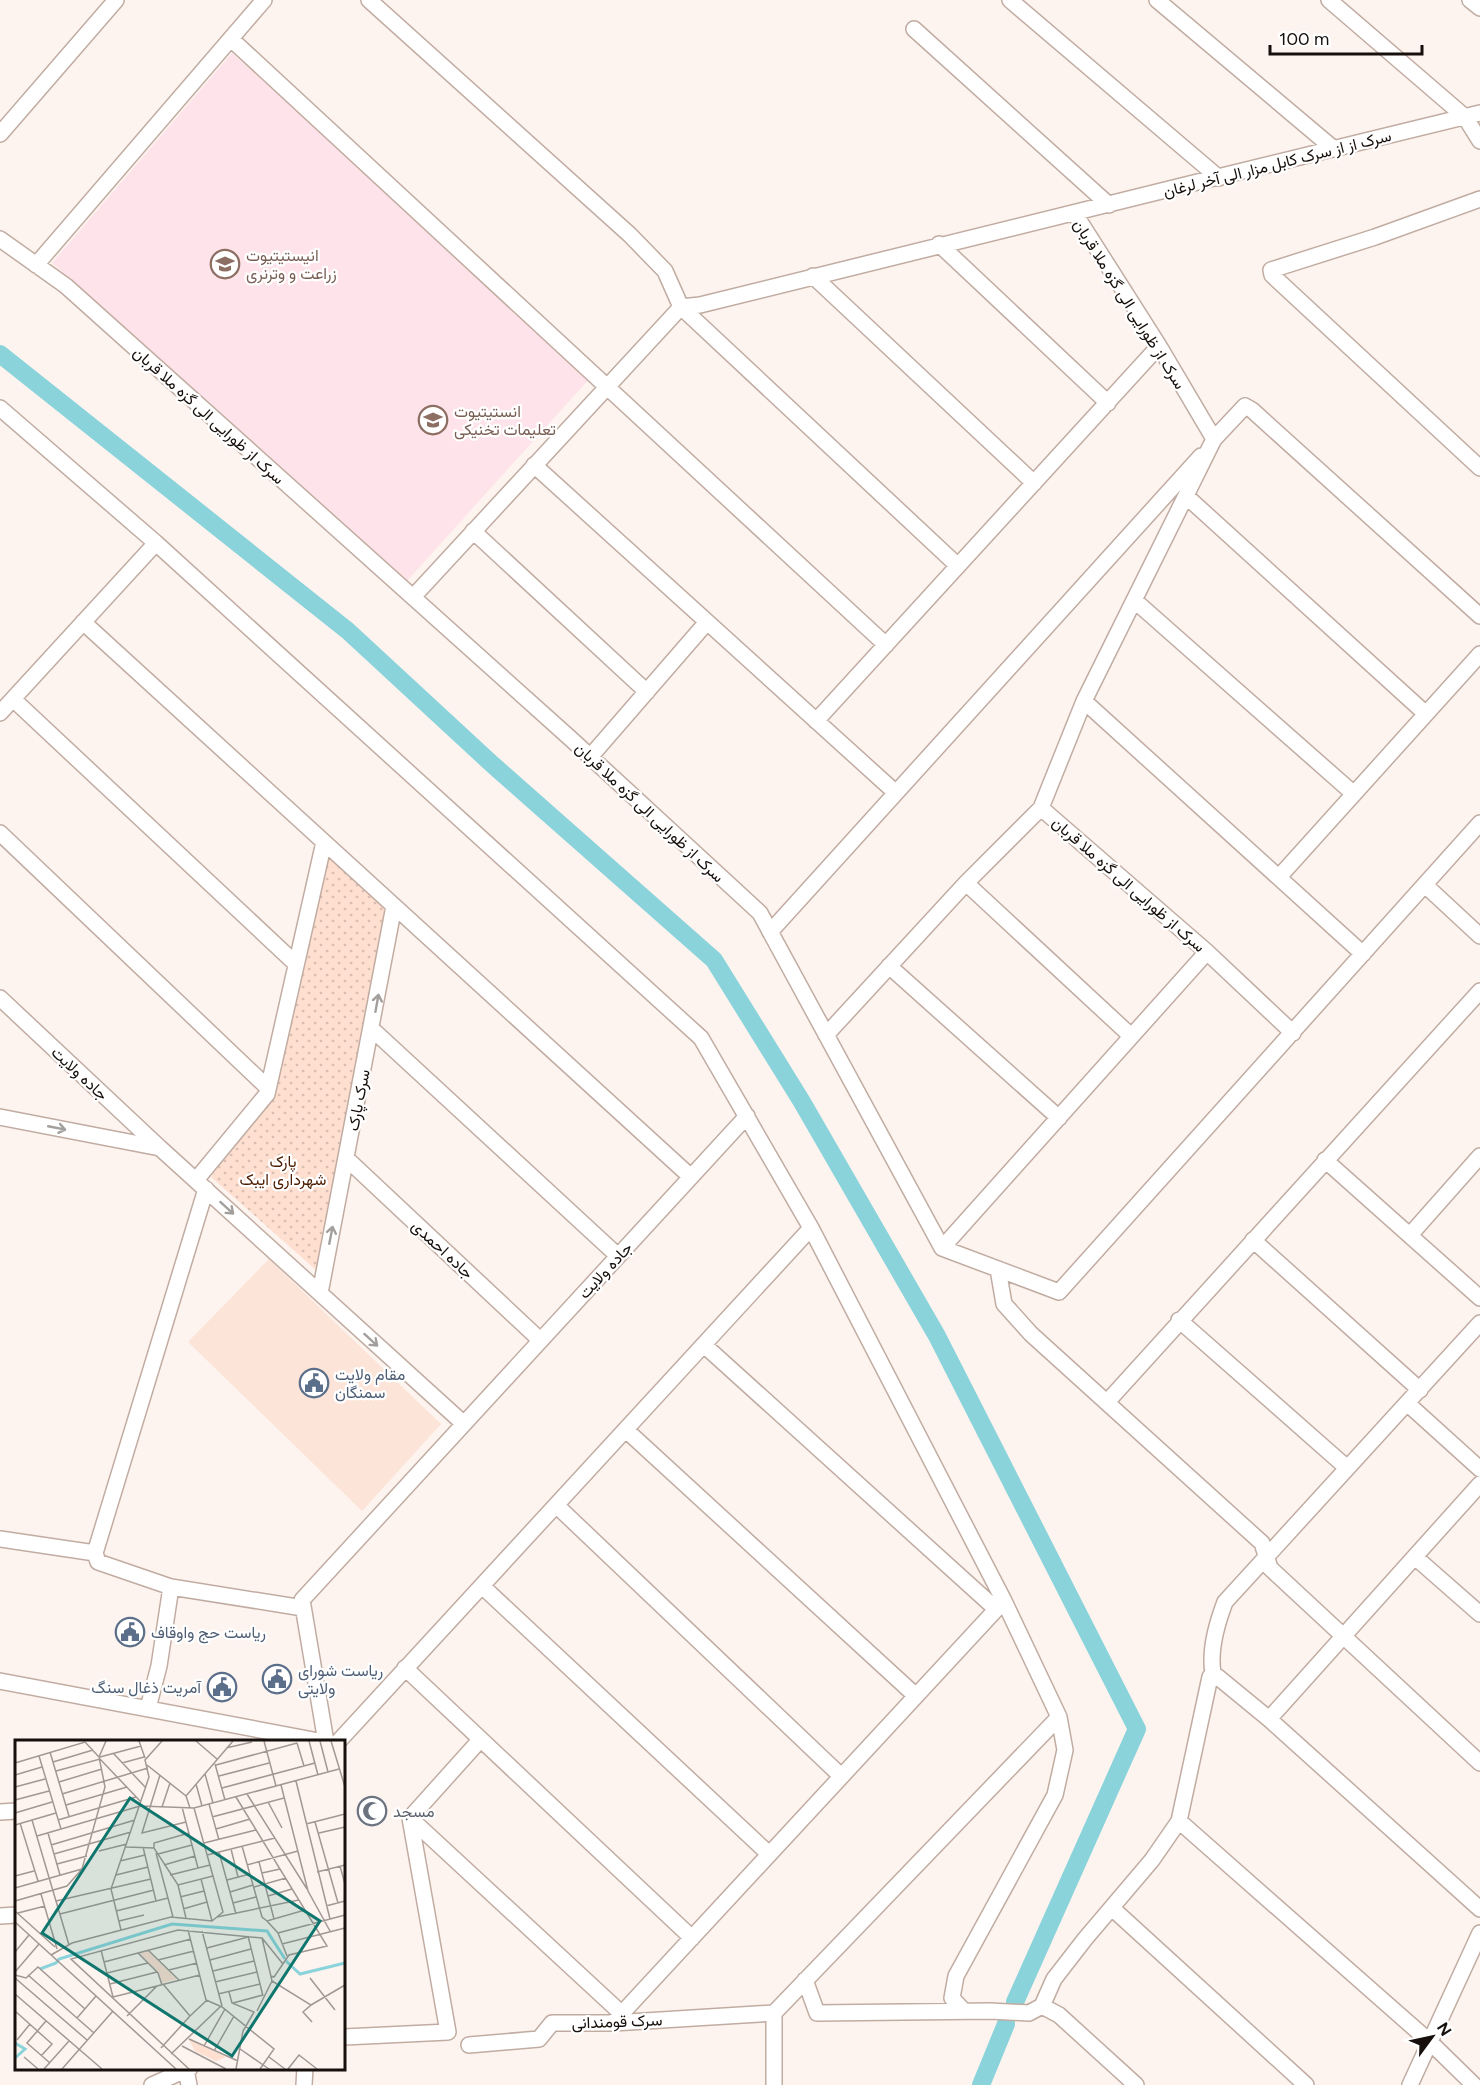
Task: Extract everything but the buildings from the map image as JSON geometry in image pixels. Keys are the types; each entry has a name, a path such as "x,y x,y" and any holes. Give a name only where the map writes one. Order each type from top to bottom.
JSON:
{"street":[{"path":"0,134 116,0"},
{"path":"36,265 264,0"},
{"path":"369,0 630,235 665,271 681,307 958,566"},
{"path":"1010,0 1219,178"},
{"path":"1157,0 1334,149"},
{"path":"1329,0 1472,115 1480,141"},
{"path":"1470,0 1480,8"},
{"path":"914,29 1109,205"},
{"path":"231,39 608,384 886,645"},
{"name":"سرک از از سرک کابل مزار الی آخر لرغان","path":"1075,214 1472,115"},
{"path":"1480,199 1375,237 1271,270 1272,275 1480,468"},
{"name":"سرک از ظورایی الی گزه ملا قربان","path":"681,307 939,244 1075,214 1160,346 1212,443 1084,701 1041,808 1208,952 1293,1033"},
{"name":"سرک از ظورایی الی گزه ملا قربان","path":"0,239 66,286 413,597 760,913 942,1248"},
{"path":"939,244 1108,403"},
{"path":"813,276 1034,483"},
{"path":"413,597 681,307"},
{"path":"816,721 1160,346"},
{"path":"770,932 1245,406 1480,616"},
{"path":"0,408 156,543 701,1038 811,1228 1000,1605 1059,1717 1065,1750 1055,1795 956,1976 952,1998 964,2011"},
{"path":"534,465 896,794"},
{"path":"1186,496 1426,714"},
{"path":"473,531 647,692"},
{"path":"0,713 156,543"},
{"path":"1134,600 1354,794"},
{"path":"83,622 690,1178"},
{"path":"590,757 707,622"},
{"path":"1279,877 1480,654"},
{"path":"13,699 296,964"},
{"path":"1084,701 1363,954"},
{"path":"826,1035 966,883 1041,808"},
{"path":"1208,952 942,1248 1059,1292 1480,823"},
{"path":"0,833 268,1088"},
{"path":"324,842 267,1094 201,1185 95,1553 98,1562 171,1587 303,1608 325,1740"},
{"path":"966,883 1131,1036"},
{"path":"1425,885 1480,936"},
{"name":"سرک پارک","path":"320,1293 373,1030 394,906"},
{"path":"889,966 1059,1118"},
{"path":"1108,1401 1179,1320 1480,991"},
{"name":"جاده ولایت","path":"0,998 160,1148 464,1424"},
{"path":"373,1030 618,1256"},
{"name":"جاده ولایت","path":"303,1608 302,1600 747,1116"},
{"path":"0,1117 160,1148"},
{"path":"1410,1235 1480,1156"},
{"name":"جاده احمدی","path":"347,1159 540,1340"},
{"path":"1325,1160 1480,1298"},
{"path":"340,1740 811,1228"},
{"path":"1254,1240 1420,1390"},
{"path":"998,1269 1004,1304 1031,1334 1108,1401 1262,1543 1270,1568 1480,1763"},
{"path":"1179,1320 1346,1467"},
{"path":"805,1980 817,2013 964,2011 1029,2013 1042,2006 1054,1979 1084,1939 1113,1909 1152,1860 1179,1821 1210,1677 1213,1673 1212,1664 1218,1621 1225,1602 1480,1323"},
{"path":"704,1345 1000,1605"},
{"path":"1408,1404 1480,1469"},
{"path":"626,1430 916,1696"},
{"path":"1269,1719 1341,1636 1480,1484"},
{"path":"556,1505 841,1776"},
{"path":"0,1539 95,1553"},
{"path":"1415,1557 1480,1614"},
{"path":"482,1586 769,1854"},
{"path":"148,1708 159,1666 171,1587"},
{"path":"410,1818 617,2018 1000,1605"},
{"path":"405,1668 692,1938"},
{"path":"1213,1673 1269,1719 1480,1909"},
{"path":"0,1681 315,1740"},
{"path":"774,2085 774,2013 1059,1717"},
{"path":"410,1818 480,1740"},
{"path":"0,1812 15,1811"},
{"path":"345,2037 448,2032 410,1818"},
{"path":"1179,1821 1430,2042 1474,2085"},
{"path":"1113,1909 1306,2085"},
{"path":"0,1916 15,1915"},
{"path":"1410,2085 1480,1933"},
{"path":"1042,2006 1059,2015 1136,2085"},
{"name":"سرک قومندانی","path":"469,2045 539,2038 552,2023 617,2018 774,2013"},
{"path":"304,2085 305,2070"},
{"path":"152,2085 188,2074"}],"shaded area":[{"path":"232,53 592,376 407,581 52,263"},
{"name":"مقام ولایت سمنگان","path":"269,1259 441,1424 362,1511 188,1342"}],"green space":[{"name":"پارک شهرداری ایبک","path":"327,852 389,905 316,1270 211,1177 271,1098"}],"waterway":[{"path":"0,354 348,631 493,765 714,960 802,1102 937,1336 1137,1729 1015,2002"},
{"path":"981,2085 1006,2024"}],"place":[{"name":"انیستیتیوت زراعت و وترنری","path":"225,264"},
{"name":"انستیتیوت تعلیمات تخنیکی","path":"433,420"},
{"name":"مقام ولایت سمنگان","path":"314,1383"},
{"name":"ریاست حج واوقاف","path":"130,1632"},
{"name":"ریاست شورای ولایتی","path":"277,1679"},
{"name":"آمریت ذغال سنگ","path":"222,1687"},
{"name":"مسجد","path":"372,1811"}]}
